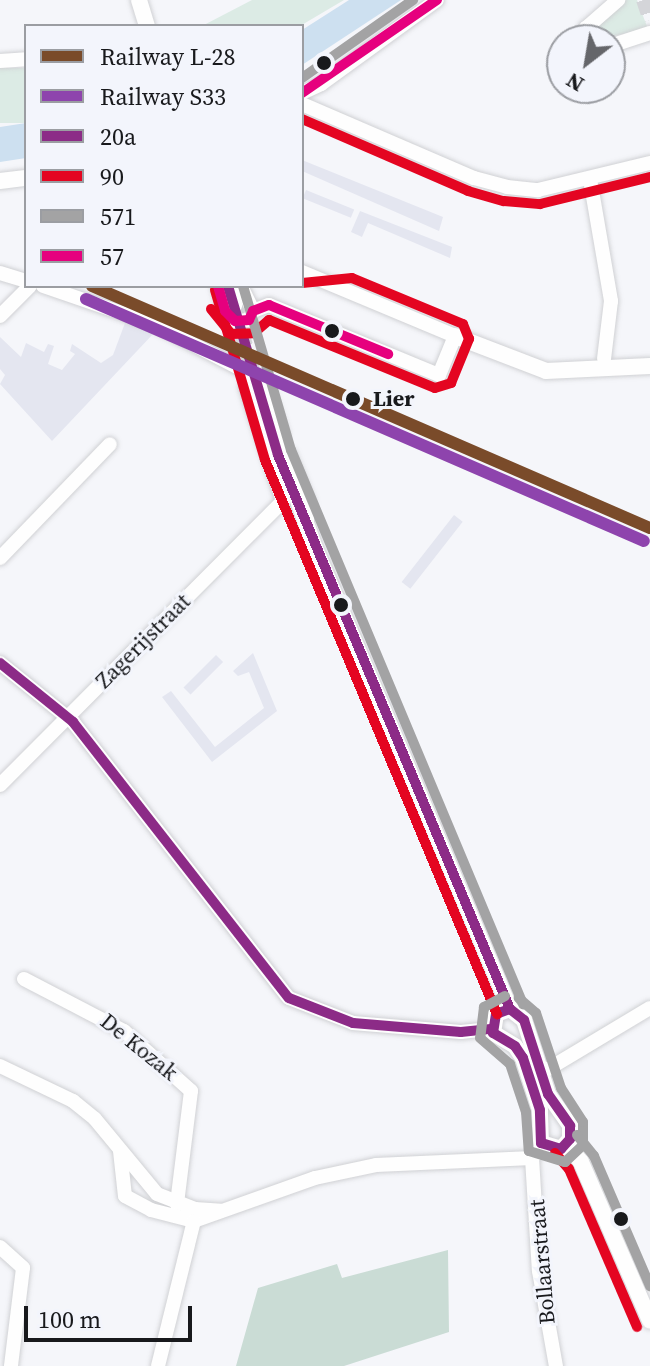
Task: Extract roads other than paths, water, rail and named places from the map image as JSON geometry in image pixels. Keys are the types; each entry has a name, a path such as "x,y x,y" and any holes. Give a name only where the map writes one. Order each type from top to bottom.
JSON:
{"street":[{"path":"139,0 146,24"},
{"path":"304,92 321,84 437,0"},
{"path":"591,24 618,0"},
{"path":"626,41 650,33"},
{"path":"0,61 24,59"},
{"path":"304,105 474,178 507,187 538,190 650,163"},
{"path":"0,181 24,178"},
{"path":"590,179 611,301 604,359"},
{"path":"0,273 24,280"},
{"path":"304,273 546,371 650,366"},
{"path":"0,316 28,288"},
{"path":"0,1066 73,1101 149,1187 177,1204 221,1211 315,1178 376,1165 558,1149 566,1144 570,1126 540,1074 524,1020 510,1009 306,525 250,379 154,324 49,288"},
{"path":"219,288 229,317 243,323 253,311 269,305 439,375 455,336"},
{"path":"229,288 234,305"},
{"path":"242,288 253,311"},
{"name":"Zagerijstraat","path":"0,785 285,496 258,430 246,387 250,379"},
{"path":"0,558 110,444"},
{"path":"0,663 66,717 289,998 353,1023 461,1032 491,1029 523,1058 540,1110 538,1152"},
{"name":"De Kozak","path":"24,979 124,1031 191,1091 177,1204"},
{"path":"540,1074 650,1008"},
{"path":"491,1029 496,1014 510,1009"},
{"path":"566,1144 581,1162 650,1321"},
{"path":"120,1151 125,1196 151,1210 194,1221 216,1218 221,1211"},
{"name":"Bollaarstraat","path":"538,1152 539,1271 556,1366"},
{"path":"158,1366 194,1221"},
{"path":"0,1247 23,1268 11,1366"}],"water":[{"path":"349,0 401,0 304,64 304,29"},
{"path":"24,123 24,158 0,162 0,127"}],"tunnel":[{"path":"643,0 650,20"},
{"path":"234,307 256,385"}],"rail line":[{"name":"L-28","path":"97,288 650,528"},
{"name":"S33","path":"86,299 644,541"}],"place":[{"name":"Lier","path":"353,399"}]}
